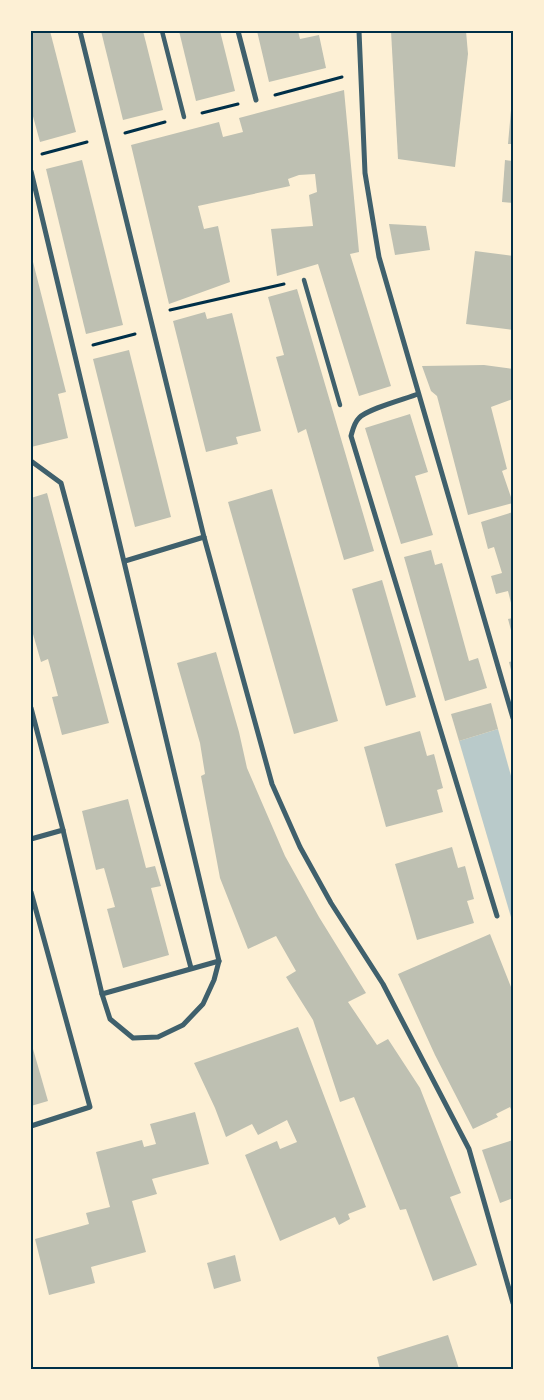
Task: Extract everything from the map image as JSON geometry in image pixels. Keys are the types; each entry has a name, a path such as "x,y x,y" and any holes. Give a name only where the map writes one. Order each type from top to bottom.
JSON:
{"street":[{"path":"80,31 204,537 272,784 300,847 331,903 383,984 469,1149 513,1303"},
{"path":"162,31 184,117"},
{"path":"238,31 256,100"},
{"path":"359,31 365,173 379,257 513,718"},
{"path":"31,171 219,961 214,980 203,1004 183,1025 158,1037 133,1038 110,1019 97,975 63,830 31,708"},
{"path":"304,280 340,405"},
{"path":"418,394 360,416 353,426 351,436 497,916"},
{"path":"31,461 62,483 191,968"},
{"path":"125,561 204,537"},
{"path":"31,839 63,830"},
{"path":"31,892 90,1107 31,1126"},
{"path":"102,994 219,961"}],"path":[{"path":"149,314 304,280"},
{"path":"75,350 153,329"}],"shaded area":[{"path":"498,729 513,783 513,924 459,741"}],"building":[{"path":"31,31 50,31 76,132 40,142 31,109"},
{"path":"101,31 143,31 163,110 123,120"},
{"path":"179,31 220,31 235,91 196,101"},
{"path":"257,31 298,31 300,39 319,35 326,68 269,82"},
{"path":"391,31 466,31 468,54 455,167 398,159"},
{"path":"344,90 359,252 350,254 391,386 359,396 318,264 277,276 271,229 313,226 309,195 317,192 315,174 299,175 288,179 290,186 198,206 204,229 218,226 230,282 169,304 131,145 219,122 223,137 243,132 239,118"},
{"path":"511,110 513,110 513,144 508,144"},
{"path":"82,160 123,325 86,334 46,169"},
{"path":"505,160 513,161 513,203 502,202"},
{"path":"389,224 426,226 430,250 395,255"},
{"path":"475,251 513,256 513,330 466,324"},
{"path":"31,254 66,392 58,394 68,438 31,447"},
{"path":"297,289 374,551 344,560 306,429 298,433 276,357 284,355 268,297"},
{"path":"205,312 207,319 232,313 261,431 236,437 238,444 206,452 173,321"},
{"path":"129,350 171,517 135,527 93,359"},
{"path":"484,365 513,369 513,399 491,407 507,469 502,471 513,503 468,515 437,396 431,391 422,366"},
{"path":"410,414 428,472 415,476 433,535 401,544 365,428"},
{"path":"272,489 338,721 294,734 228,502"},
{"path":"47,493 109,723 62,735 52,697 58,696 48,659 41,662 31,627 31,498"},
{"path":"513,512 512,607 508,591 496,594 491,576 502,573 494,547 488,549 481,522"},
{"path":"431,550 435,565 442,563 469,661 478,658 487,688 445,701 404,557"},
{"path":"382,580 416,697 386,706 352,589"},
{"path":"513,618 513,634 512,634 508,619"},
{"path":"216,652 239,732 247,768 285,856 319,917 366,993 348,1002 377,1045 388,1039 420,1088 461,1193 450,1197 477,1265 433,1281 406,1209 400,1210 354,1097 340,1102 313,1020 286,977 296,971 276,936 248,949 220,878 201,776 205,774 200,743 177,663"},
{"path":"513,661 513,674 512,674 509,662"},
{"path":"491,703 498,729 459,741 451,714"},
{"path":"420,731 427,756 434,754 443,788 437,790 443,812 386,827 364,747"},
{"path":"128,799 146,868 155,866 161,886 151,888 169,955 123,968 107,909 115,907 104,868 96,870 82,811"},
{"path":"452,847 458,868 465,866 474,899 467,901 474,923 417,940 395,864"},
{"path":"490,934 513,992 513,1114 510,1107 496,1114 498,1117 473,1129 435,1055 398,974"},
{"path":"298,1027 366,1207 348,1214 350,1219 339,1225 335,1217 280,1241 245,1155 277,1141 280,1149 297,1142 287,1120 258,1135 252,1124 226,1137 194,1063"},
{"path":"31,1042 48,1101 31,1106"},
{"path":"195,1112 209,1164 152,1179 157,1194 132,1201 146,1252 91,1267 95,1283 49,1295 35,1239 89,1224 86,1213 110,1207 96,1152 142,1140 144,1147 156,1144 150,1124"},
{"path":"513,1140 513,1198 500,1203 482,1150"},
{"path":"235,1255 241,1281 214,1289 207,1263"},
{"path":"448,1335 459,1369 380,1369 377,1357"}]}
